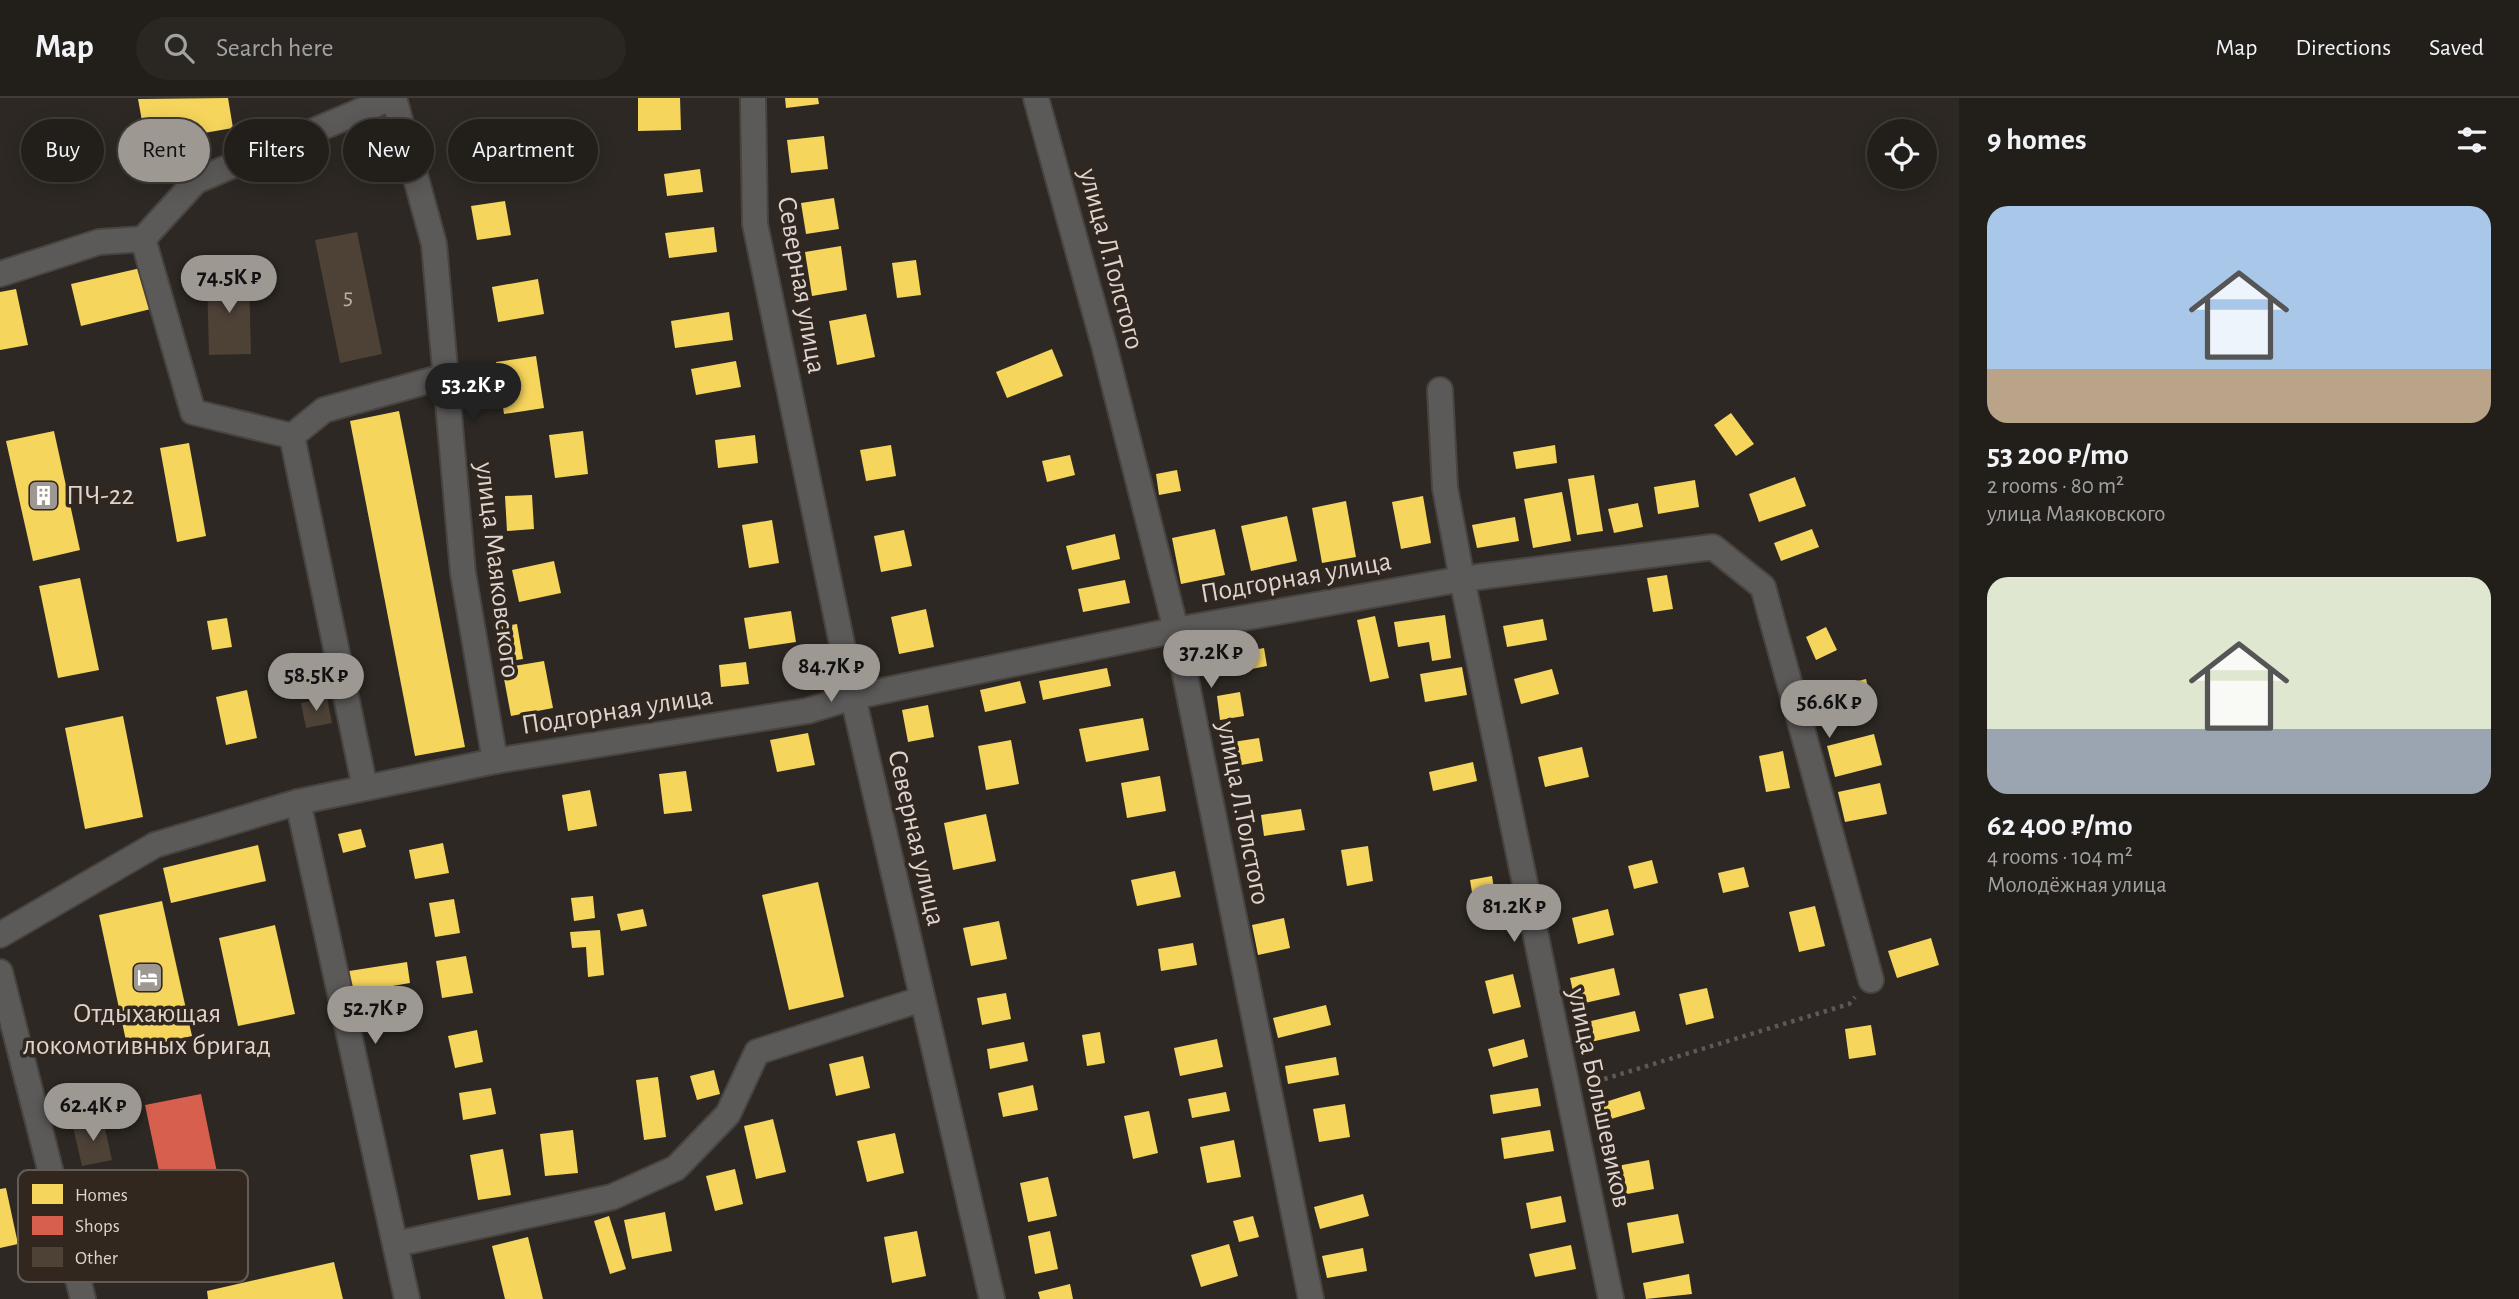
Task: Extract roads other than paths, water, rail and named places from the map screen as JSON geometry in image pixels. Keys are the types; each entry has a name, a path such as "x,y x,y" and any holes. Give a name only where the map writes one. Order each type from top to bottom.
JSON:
{"street":[{"path":"0,274 99,242 143,239 196,181 392,98"},
{"name":"улица Маяковского","path":"392,98 434,244 463,573 495,761"},
{"name":"Северная улица","path":"753,98 755,224 853,696 992,1299"},
{"name":"улица Л.Толстого","path":"1037,98 1104,345 1176,630 1311,1299"},
{"path":"143,239 193,412 292,436"},
{"path":"292,436 324,410 446,376"},
{"name":"улица Большевиков","path":"1440,390 1445,488 1462,579 1611,1299"},
{"path":"292,436 365,788"},
{"name":"Подгорная улица","path":"0,935 155,845 298,802 495,761 807,711 853,696 1176,630 1462,579 1713,547 1763,587 1871,980"},
{"path":"298,802 407,1299"},
{"path":"0,972 50,1170"},
{"path":"396,1244 612,1197 676,1168 727,1114 758,1052 922,999"},
{"path":"79,1282 83,1299"}],"place":[{"name":"ПЧ-22","path":"43,496"},
{"name":"Отдыхающая локомотивных бригад","path":"147,977"}]}
